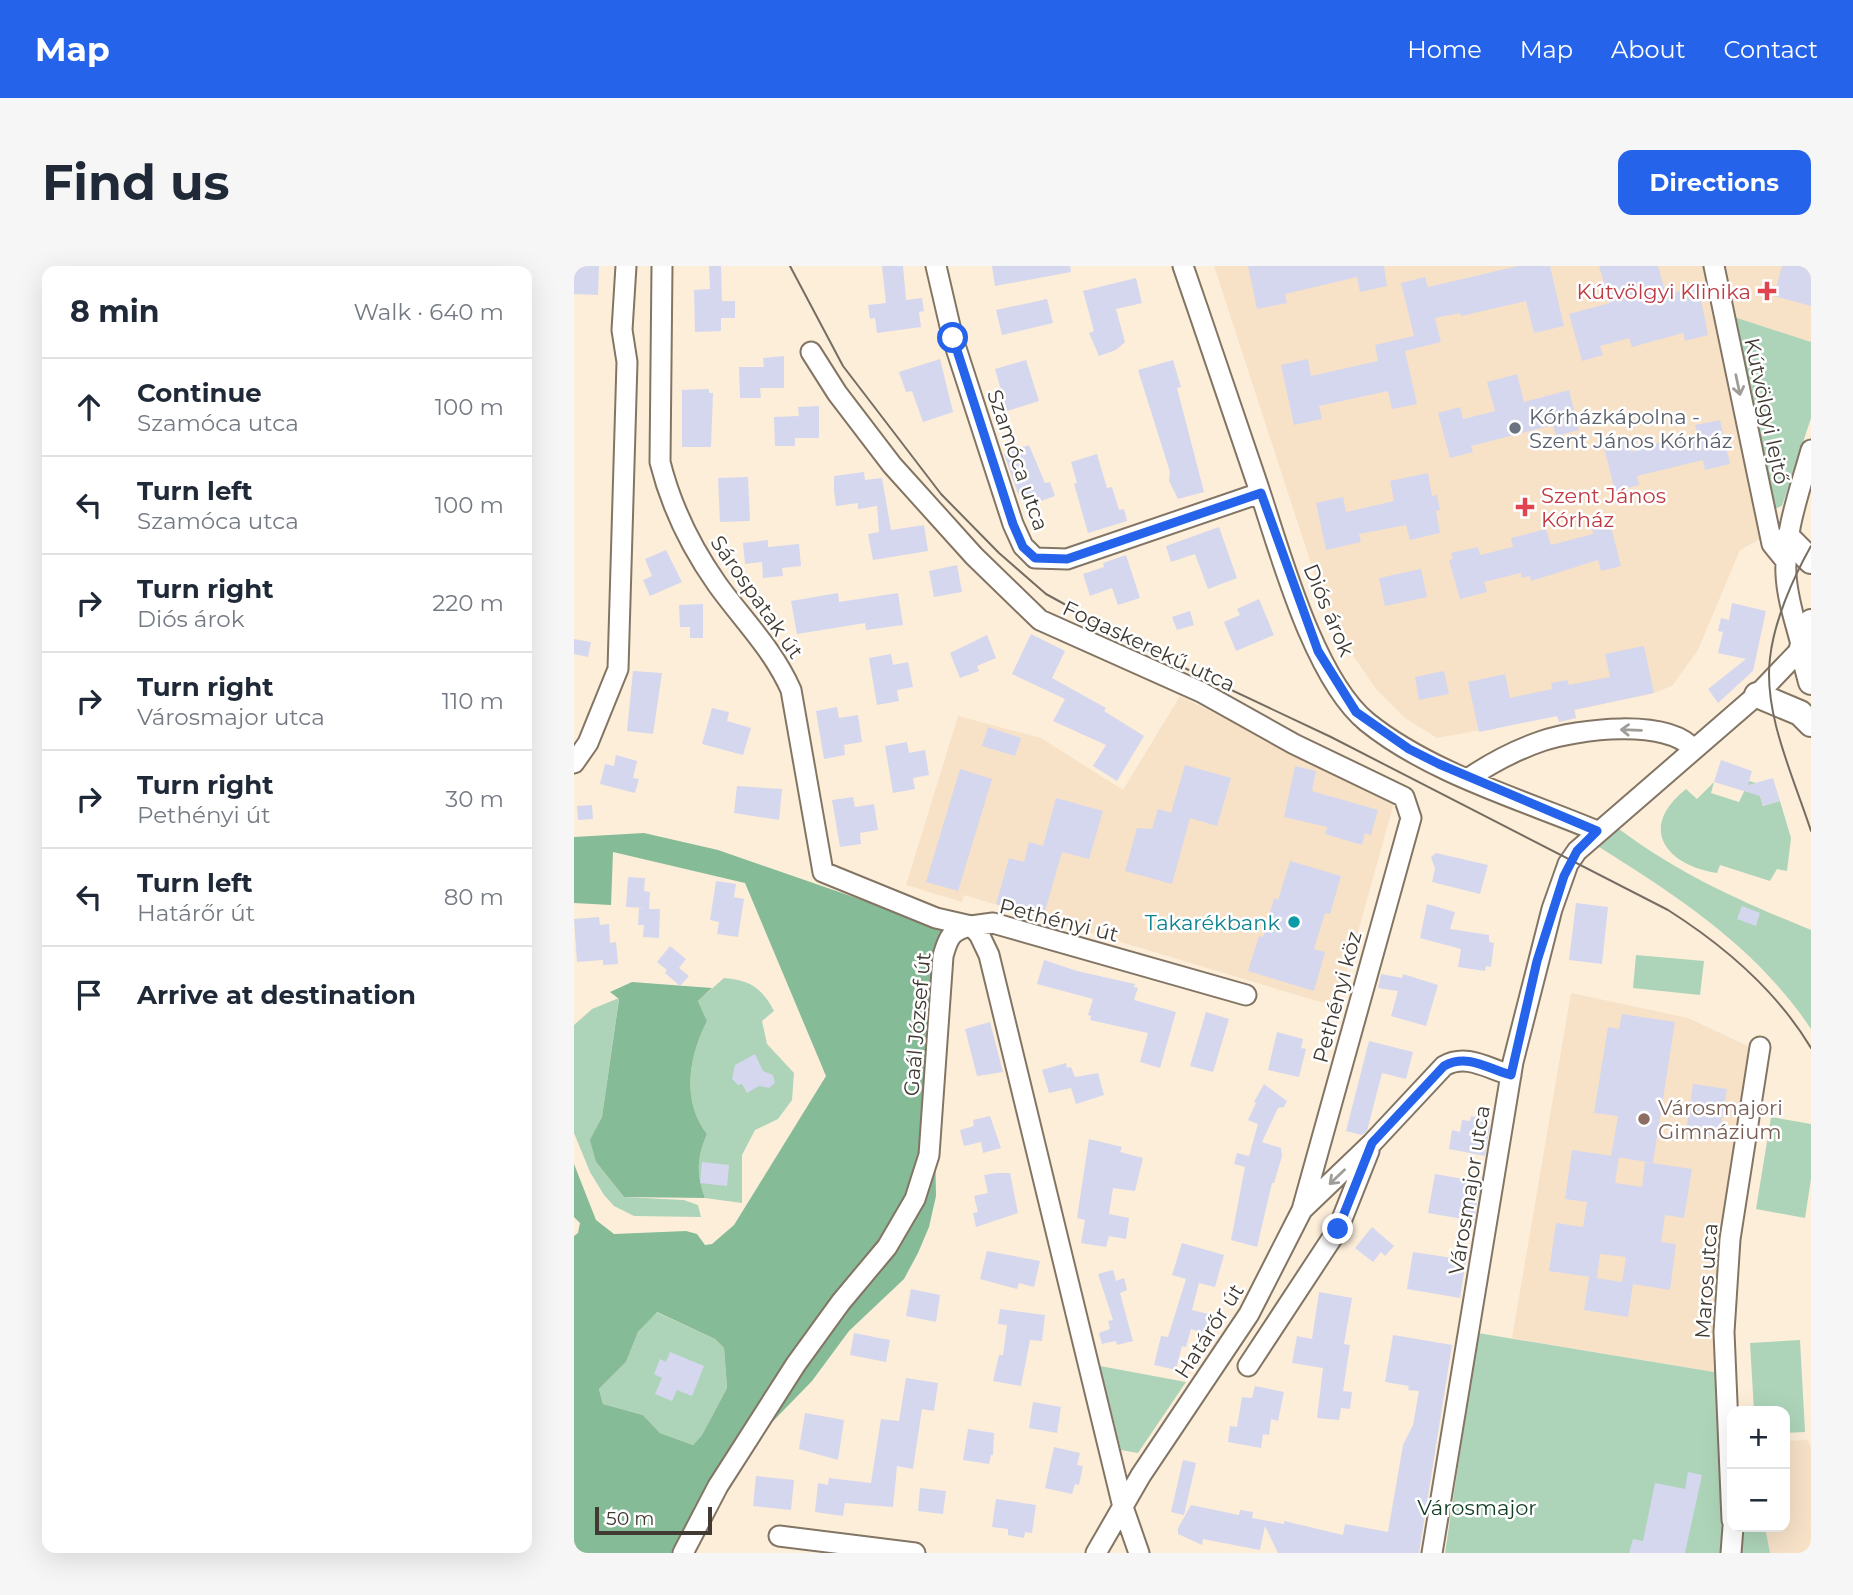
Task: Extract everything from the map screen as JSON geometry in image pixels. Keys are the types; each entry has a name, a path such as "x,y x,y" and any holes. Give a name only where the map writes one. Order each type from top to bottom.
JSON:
{"main road":[{"path":"1787,549 1811,561"},
{"path":"1811,622 1806,646 1811,682"},
{"path":"1757,695 1800,713 1811,724"}],"street":[{"path":"574,764 588,743 618,669 627,362 622,330 626,266"},
{"name":"Sárospatak út","path":"662,266 660,462 664,479 689,538 717,583 781,667 791,690 823,872"},
{"name":"Szamóca utca","path":"936,266 953,338 1013,524 1023,547 1035,558 1067,559 1261,493"},
{"name":"Diós árok","path":"1183,266 1318,651 1356,712 1409,749 1469,778 1597,831"},
{"name":"Kútvölgyi lejtő","path":"1714,266 1772,544 1787,549"},
{"name":"Fogaskerekű utca","path":"811,352 837,393 892,465 974,556 1040,620 1201,692 1294,744 1404,797"},
{"path":"1806,646 1789,597 1787,549 1811,450"},
{"name":"Városmajor utca","path":"1432,1553 1511,1075 1537,961 1560,887 1577,851 1597,831 1757,695 1806,646"},
{"path":"1469,778 1507,756 1543,741 1588,733 1625,729 1656,731 1685,738 1693,749"},
{"name":"Pethényi köz","path":"1302,1210 1411,818 1404,797"},
{"name":"Pethényi út","path":"823,872 936,918 971,926 992,923 1247,995"},
{"path":"971,926 979,934 989,955 1123,1507 1139,1553"},
{"name":"Gaál József út","path":"683,1553 718,1486 796,1364 841,1302 887,1247 915,1199 929,1155 943,956 948,937 956,929 971,926"},
{"name":"Maros utca","path":"1730,1469 1724,1332 1730,1239 1760,1047"},
{"name":"Határőr út","path":"1096,1553 1123,1507 1250,1314 1302,1210 1372,1143 1444,1066 1454,1060 1479,1063 1511,1075"},
{"name":"Határőr út","path":"1248,1366 1338,1229 1372,1143"},
{"path":"1731,1553 1733,1532"},
{"path":"779,1536 915,1553"}],"shaded area":[{"name":"Szent János Kórház","path":"1214,266 1710,266 1762,538 1740,550 1698,650 1672,686 1654,693 1575,710 1576,718 1559,722 1557,716 1437,738 1405,718 1376,689 1330,622"},
{"name":"Kútvölgyi Klinika","path":"1719,266 1811,266 1811,342 1728,315"},
{"path":"1180,696 1394,803 1337,1007 964,895 962,902 906,885 958,716 1041,738 1123,790"},
{"name":"Városmajori Gimnázium","path":"1571,993 1688,1018 1750,1047 1723,1225 1720,1373 1512,1338"},
{"path":"1808,1440 1811,1448 1811,1553 1770,1553 1766,1532 1790,1532 1790,1441"}],"green space":[{"path":"1728,315 1811,342 1811,418 1782,506 1772,510"},
{"path":"1749,781 1756,783 1763,806 1780,801 1791,838 1787,871 1777,869 1770,881 1720,865 1717,873 1699,869 1672,853 1664,843 1661,831 1663,817 1671,803 1686,789 1697,799 1714,782 1711,793 1739,802"},
{"path":"1619,829 1665,860 1712,886 1811,930 1811,1029 1790,1000 1742,949 1659,886 1599,847"},
{"path":"644,833 718,850 943,928 933,1029 936,1196 929,1227 918,1253 904,1279 849,1331 812,1381 713,1483 675,1553 574,1553 574,1236 578,1233 580,1223 574,1217 574,1164 596,1220 614,1234 686,1231 697,1234 705,1245 712,1244 734,1225 826,1076 745,883 613,852 611,905 574,903 574,837","holes":["657,1312 715,1339 724,1348 727,1388 702,1435 693,1445 660,1433 643,1415 603,1404 599,1389 626,1362 638,1332"]},
{"path":"1636,955 1704,961 1700,995 1633,988"},
{"path":"724,978 748,983 765,996 774,1011 762,1021 767,1044 794,1073 792,1100 778,1119 755,1130 742,1155 742,1203 705,1198 699,1166 707,1134 699,1121 691,1093 692,1064 707,1021 698,1001"},
{"path":"632,982 712,988 698,1001 707,1021 696,1049 690,1078 693,1107 707,1134 699,1166 705,1198 624,1197 596,1162 590,1140 602,1117 619,999 610,992"},
{"path":"619,998 602,1117 591,1140 596,1162 624,1197 684,1200 698,1205 701,1217 634,1216 614,1206 590,1172 574,1133 574,1025 592,1009"},
{"path":"1771,1117 1811,1124 1811,1179 1805,1218 1756,1209"},
{"path":"656,1312 715,1339 724,1348 727,1388 702,1435 693,1445 660,1433 643,1415 603,1404 599,1389 626,1362 638,1332"},
{"name":"Városmajor","path":"1478,1333 1720,1373 1727,1463 1727,1532 1766,1532 1770,1553 1445,1553"},
{"path":"1800,1340 1805,1432 1790,1433 1790,1406 1754,1406 1750,1343"},
{"path":"1100,1366 1186,1382 1138,1453 1121,1450"}],"building":[{"path":"574,266 599,266 598,295 574,294"},
{"path":"709,266 721,266 722,301 735,301 735,318 721,318 721,331 695,332 694,290 710,289"},
{"path":"882,266 903,266 906,300 922,298 924,311 919,312 921,327 877,333 875,318 870,319 868,305 886,303"},
{"path":"992,266 1070,266 1071,272 995,286"},
{"path":"1248,266 1384,266 1387,286 1360,292 1357,277 1285,294 1287,303 1257,309"},
{"path":"1518,266 1550,266 1564,326 1534,333 1526,301 1461,316 1460,313 1435,318 1441,342 1405,351 1417,404 1392,409 1388,391 1319,406 1322,419 1294,425 1281,365 1308,359 1311,376 1378,361 1375,345 1414,336 1401,283 1425,277 1428,287"},
{"path":"1599,266 1658,266 1666,295 1695,287 1698,296 1700,295 1708,335 1685,341 1683,333 1632,347 1629,338 1600,346 1603,355 1582,361 1569,314 1610,303"},
{"path":"1782,266 1811,266 1811,306 1774,296"},
{"path":"1136,278 1142,303 1116,309 1125,342 1116,350 1099,356 1089,333 1094,331 1083,291"},
{"path":"1047,299 1053,323 1002,335 996,310"},
{"path":"784,356 784,388 760,388 761,398 740,398 739,367 764,367 763,358"},
{"path":"940,359 953,412 923,422 912,391 906,392 899,372"},
{"path":"1026,360 1039,401 1007,411 995,369"},
{"path":"1173,360 1181,387 1177,388 1204,492 1178,499 1169,481 1170,472 1138,370"},
{"path":"1517,374 1524,402 1569,390 1579,430 1556,436 1553,425 1471,446 1473,452 1450,458 1438,413 1460,407 1463,419 1495,411 1487,382"},
{"path":"709,389 709,393 713,393 711,447 682,447 682,390"},
{"path":"819,406 819,438 795,438 795,446 775,446 774,417 799,416 798,407"},
{"path":"1720,420 1730,464 1705,470 1703,460 1637,476 1639,485 1615,491 1603,444 1628,438 1631,452 1670,439 1671,442 1698,436 1695,425"},
{"path":"1029,445 1045,483 1050,482 1055,496 1027,506 1022,492 1018,494 1004,454"},
{"path":"1097,454 1107,488 1112,487 1119,510 1124,509 1127,521 1088,533 1074,484 1077,483 1071,462"},
{"path":"864,472 865,480 882,478 891,530 924,525 928,551 873,560 868,534 879,532 877,506 858,509 858,503 836,506 834,491 834,476"},
{"path":"1428,473 1432,496 1437,495 1440,510 1436,511 1440,533 1410,540 1406,525 1359,534 1361,542 1326,550 1316,503 1343,497 1346,512 1394,501 1390,481"},
{"path":"748,477 750,521 720,522 718,478"},
{"path":"1610,523 1621,566 1601,571 1598,560 1531,581 1530,576 1522,578 1521,573 1484,582 1487,592 1460,599 1449,560 1453,559 1451,553 1478,547 1480,555 1513,547 1511,538 1546,529 1551,545 1593,534 1592,528"},
{"path":"1219,527 1237,578 1208,589 1195,554 1171,562 1166,546"},
{"path":"768,540 768,547 799,544 801,566 782,568 783,576 763,578 762,562 745,564 743,543"},
{"path":"666,550 682,582 650,596 643,580 652,576 645,559"},
{"path":"1126,555 1140,598 1118,605 1112,588 1090,596 1083,574"},
{"path":"957,565 962,592 934,597 929,571"},
{"path":"1421,569 1427,597 1385,606 1379,578"},
{"path":"838,593 839,602 898,593 903,625 866,630 865,623 797,634 791,601"},
{"path":"1259,599 1274,635 1236,651 1224,622 1240,615 1237,609"},
{"path":"1732,603 1766,611 1753,671 1718,703 1708,689 1746,659 1718,653 1723,632 1718,631 1721,618 1729,620"},
{"path":"703,604 703,638 690,638 690,627 680,627 679,605"},
{"path":"1190,611 1194,625 1177,630 1172,617"},
{"path":"1031,634 1065,651 1052,678 1106,708 1104,711 1144,736 1117,781 1093,766 1106,745 1053,721 1065,699 1012,674"},
{"path":"987,635 996,658 977,666 979,671 960,678 950,653"},
{"path":"574,639 591,642 588,657 574,654"},
{"path":"1644,646 1654,693 1574,710 1576,718 1559,722 1557,716 1479,732 1468,682 1505,674 1510,698 1552,689 1551,683 1567,680 1569,685 1610,677 1605,654"},
{"path":"891,654 893,665 908,662 913,687 897,690 899,701 877,705 869,658"},
{"path":"633,671 662,673 653,734 627,731"},
{"path":"1444,671 1449,694 1419,700 1415,677"},
{"path":"837,707 839,718 858,715 862,742 844,745 845,755 824,759 816,711"},
{"path":"712,708 729,712 727,721 751,728 743,755 702,744"},
{"path":"988,727 1021,738 1015,756 982,746"},
{"path":"907,742 909,753 925,750 929,775 913,778 915,789 893,793 885,746"},
{"path":"616,755 637,761 633,778 639,779 635,793 600,784 605,764 614,766"},
{"path":"1721,760 1752,771 1748,785 1773,778 1780,801 1763,806 1760,796 1714,782"},
{"path":"1185,765 1231,778 1217,826 1190,818 1172,884 1125,871 1137,828 1152,829 1158,809 1171,813"},
{"path":"1295,766 1316,771 1312,791 1378,810 1371,835 1365,833 1362,845 1325,834 1327,827 1284,817"},
{"path":"960,769 992,779 958,891 926,882"},
{"path":"737,786 782,789 779,820 734,813"},
{"path":"853,797 855,807 874,804 878,830 860,833 861,844 840,847 832,800"},
{"path":"1056,798 1103,811 1089,859 1062,852 1043,918 996,904 1009,858 1024,862 1029,842 1043,846"},
{"path":"592,805 593,819 578,820 577,806"},
{"path":"1436,853 1488,865 1480,894 1432,882 1435,869 1431,857"},
{"name":"Takarékbank","path":"1290,861 1341,876 1330,914 1325,913 1314,949 1325,952 1314,991 1248,971 1259,936 1263,937 1274,898 1278,900"},
{"path":"628,877 645,878 644,891 650,892 649,909 660,909 659,938 643,937 644,925 638,925 639,908 647,908 626,907"},
{"path":"716,881 736,884 734,897 744,899 738,937 717,934 719,922 710,920"},
{"path":"1576,903 1608,907 1602,964 1569,960"},
{"path":"1427,904 1455,912 1450,929 1489,935 1489,942 1494,943 1491,967 1486,966 1485,971 1458,967 1461,949 1420,938"},
{"path":"1742,906 1760,913 1756,926 1737,919"},
{"path":"599,917 600,925 609,924 610,943 616,942 618,964 603,965 603,960 577,962 574,919"},
{"path":"670,946 686,959 679,968 689,976 680,986 657,962"},
{"path":"1044,960 1077,971 1135,984 1134,987 1138,988 1134,1000 1176,1012 1160,1068 1140,1062 1148,1033 1090,1020 1091,1016 1088,1015 1093,999 1037,984"},
{"path":"1381,974 1402,978 1403,974 1438,985 1426,1026 1391,1016 1398,991 1378,988"},
{"path":"1206,1012 1229,1019 1213,1072 1190,1066"},
{"path":"1622,1014 1675,1022 1653,1163 1611,1156 1618,1116 1594,1113 1608,1027 1619,1029"},
{"path":"990,1022 1003,1072 977,1076 965,1029"},
{"path":"1277,1032 1303,1039 1301,1048 1306,1049 1299,1077 1268,1070"},
{"path":"1369,1041 1413,1052 1406,1079 1382,1073 1367,1131 1362,1135 1346,1131"},
{"path":"755,1054 763,1071 773,1075 775,1083 769,1088 759,1086 747,1093 742,1084 738,1085 732,1079 735,1065"},
{"path":"1066,1063 1075,1077 1098,1073 1104,1095 1076,1104 1071,1088 1049,1093 1042,1070"},
{"path":"1264,1084 1287,1101 1284,1107 1278,1108 1262,1142 1281,1148 1282,1156 1272,1183 1257,1247 1231,1240 1245,1167 1234,1164 1237,1153 1249,1156 1258,1124 1248,1120"},
{"path":"1693,1084 1727,1089 1719,1137 1686,1131"},
{"path":"990,1116 1001,1148 983,1153 981,1142 964,1146 960,1130 974,1126 973,1120"},
{"path":"1471,1116 1486,1119 1485,1124 1490,1125 1485,1156 1449,1149 1452,1130 1460,1132 1462,1120 1470,1121"},
{"path":"1089,1139 1122,1147 1120,1152 1143,1158 1135,1191 1113,1188 1109,1214 1129,1218 1126,1239 1109,1236 1106,1247 1081,1243 1085,1220 1077,1218"},
{"path":"1572,1150 1619,1157 1615,1183 1642,1187 1645,1162 1692,1169 1684,1218 1665,1215 1661,1242 1676,1244 1670,1290 1633,1284 1628,1317 1584,1310 1589,1277 1622,1282 1626,1257 1600,1254 1597,1278 1549,1271 1556,1223 1583,1227 1587,1202 1565,1199"},
{"path":"702,1162 729,1165 727,1186 700,1183"},
{"path":"1010,1173 1018,1213 976,1227 973,1213 978,1212 974,1196 988,1193 984,1175"},
{"path":"1435,1174 1480,1182 1474,1221 1428,1213"},
{"path":"1372,1227 1394,1246 1385,1256 1381,1252 1373,1262 1355,1248"},
{"path":"1182,1243 1224,1255 1215,1287 1199,1283 1192,1310 1212,1315 1207,1334 1191,1329 1186,1347 1182,1346 1176,1370 1154,1365 1161,1336 1168,1337 1186,1279 1172,1275"},
{"path":"987,1251 1040,1261 1034,1287 1019,1283 1017,1289 980,1279"},
{"path":"1413,1252 1466,1260 1460,1298 1407,1289"},
{"path":"1113,1270 1116,1281 1124,1278 1127,1290 1120,1293 1133,1341 1117,1345 1116,1341 1102,1344 1099,1333 1110,1329 1108,1321 1113,1320 1098,1274"},
{"path":"911,1289 940,1295 936,1322 906,1316"},
{"path":"1319,1292 1352,1298 1344,1344 1350,1345 1343,1391 1352,1392 1350,1409 1341,1408 1339,1420 1317,1418 1323,1368 1292,1363 1297,1336 1312,1339"},
{"path":"1000,1309 1045,1315 1042,1341 1030,1340 1021,1386 993,1381 999,1355 1003,1355 1007,1325 998,1324"},
{"path":"854,1333 890,1340 886,1362 850,1355"},
{"path":"1393,1335 1452,1345 1419,1553 1278,1553 1265,1526 1260,1550 1203,1539 1202,1545 1178,1534 1178,1528 1191,1505 1239,1515 1240,1510 1253,1512 1252,1518 1284,1524 1284,1521 1343,1535 1345,1524 1388,1532 1403,1445 1413,1425 1419,1391 1408,1390 1409,1386 1385,1382"},
{"path":"670,1352 704,1366 692,1396 677,1390 672,1401 655,1394 662,1378 654,1374 660,1359 666,1362"},
{"path":"906,1378 938,1383 934,1411 922,1409 913,1469 897,1466 893,1507 845,1503 843,1516 815,1512 818,1483 828,1485 829,1478 871,1483 881,1419 899,1421"},
{"path":"1255,1386 1284,1392 1278,1421 1271,1419 1269,1435 1263,1434 1261,1448 1228,1442 1230,1426 1237,1427 1242,1397 1252,1398"},
{"path":"1033,1402 1061,1407 1057,1433 1029,1428"},
{"path":"805,1413 844,1420 838,1460 799,1449"},
{"path":"968,1429 994,1433 993,1455 989,1464 963,1460"},
{"path":"1054,1447 1080,1453 1077,1465 1083,1466 1079,1485 1075,1484 1072,1494 1045,1488"},
{"path":"1183,1460 1196,1463 1184,1515 1171,1512"},
{"path":"1688,1472 1702,1475 1685,1553 1629,1553 1633,1539 1643,1541 1655,1483 1685,1489"},
{"path":"756,1476 794,1480 791,1510 753,1506"},
{"path":"920,1488 946,1491 943,1514 918,1511"},
{"path":"996,1499 1036,1505 1032,1533 1025,1532 1024,1538 1008,1535 1008,1529 992,1527"}],"tram line":[{"path":"790,266 843,366 941,494 999,553 1046,594 1157,655 1331,737 1668,910 1709,938 1747,971 1782,1007 1811,1048"},
{"path":"1811,546 1780,615 1772,644 1769,679 1775,723 1811,831"}],"place":[{"name":"Kútvölgyi Klinika","path":"1767,291"},
{"name":"Kórházkápolna - Szent János Kórház","path":"1515,428"},
{"name":"Szent János Kórház","path":"1525,507"},
{"name":"Takarékbank","path":"1294,922"},
{"name":"Városmajori Gimnázium","path":"1644,1119"}],"route":[{"path":"953,338 1013,524 1023,547 1035,558 1046,561 1067,559 1261,493 1318,651 1356,712 1409,749 1439,764 1597,831 1568,864 1552,909 1511,1075 1468,1060 1454,1060 1444,1066 1372,1143 1338,1229"}]}
